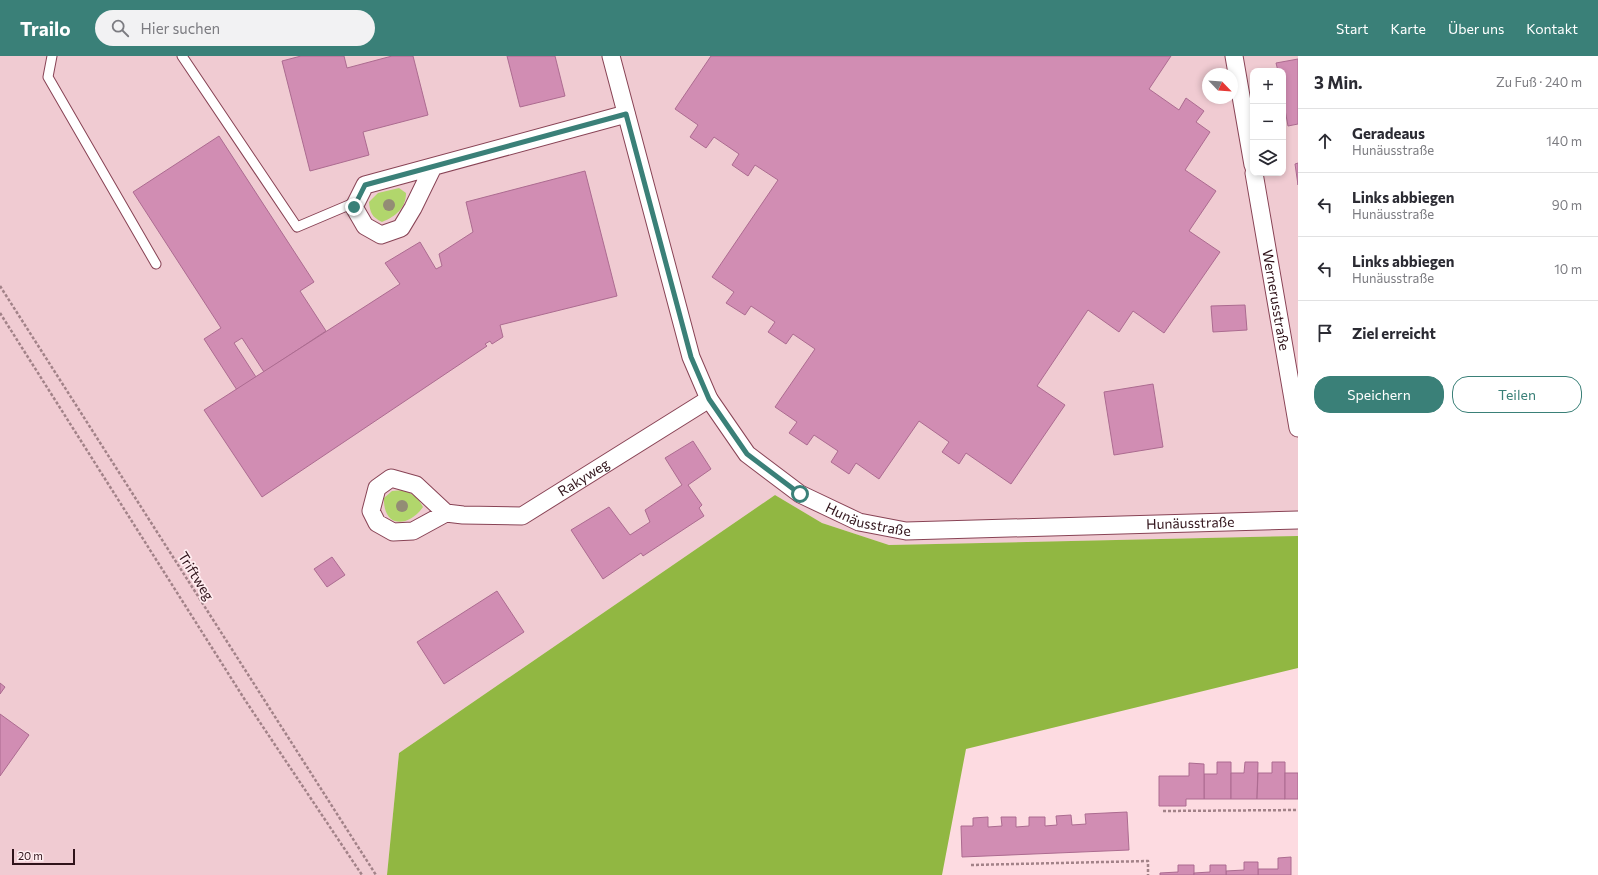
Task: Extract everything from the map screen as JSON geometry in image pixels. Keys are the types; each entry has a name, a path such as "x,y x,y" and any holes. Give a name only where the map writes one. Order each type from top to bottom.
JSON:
{"street":[{"name":"Hunäusstraße","path":"611,56 691,357 709,399 747,454 800,494 860,522 906,531 1298,520"},
{"path":"1234,56 1250,148"},
{"path":"433,167 413,208 401,228 381,235 364,226 354,207 365,185 626,114"},
{"name":"Wernerusstraße","path":"1255,176 1298,428"},
{"name":"Rakyweg","path":"446,513 463,515 522,516 709,399"}],"lane":[{"path":"52,56 48,77 156,264"},
{"path":"182,56 297,228 357,201"}],"path":[{"name":"Triftweg","path":"0,286 376,875"},
{"name":"Triftweg","path":"0,313 240,694 362,875"},
{"path":"1163,811 1298,810"},
{"path":"971,865 1148,862 1148,875"}],"shaded area":[{"path":"0,56 1298,56 1298,536 889,545 822,523 775,495 399,753 387,875 0,875"}],"green space":[{"path":"399,188 406,193 406,198 402,207 392,217 382,222 371,212 369,202 378,193"},
{"path":"404,490 417,497 423,507 410,519 398,522 392,520 388,515 385,508 384,498 392,491"},
{"path":"775,495 822,523 889,545 1298,536 1298,668 966,749 942,875 387,875 399,753"}],"building":[{"path":"301,56 344,56 347,68 392,56 413,56 428,115 363,132 369,155 310,171 282,61"},
{"path":"507,56 555,56 565,96 520,107"},
{"path":"711,56 1171,56 1149,89 1179,110 1186,98 1204,111 1196,122 1210,132 1185,170 1216,191 1189,231 1220,252 1164,333 1133,311 1119,332 1088,310 1037,386 1065,405 1011,484 966,453 959,464 942,452 949,442 919,421 879,479 856,463 849,474 831,462 838,451 814,435 807,445 789,433 797,422 775,407 815,349 793,334 786,344 768,332 775,322 751,306 745,315 726,303 734,292 712,277 778,180 755,165 748,176 732,165 739,154 714,137 706,148 690,137 698,125 675,109"},
{"path":"1298,59 1298,124 1288,126 1286,115 1286,68 1277,68 1276,63"},
{"path":"219,136 314,282 300,291 326,331 264,372 242,338 234,343 256,377 237,390 204,339 221,328 133,192"},
{"path":"1298,163 1298,185 1295,164"},
{"path":"585,171 617,296 500,325 503,337 492,344 490,341 485,344 487,346 262,497 204,410 400,284 385,263 420,242 436,269 442,266 439,254 473,232 466,202"},
{"path":"1245,305 1247,330 1213,332 1211,306"},
{"path":"1153,384 1163,447 1114,455 1104,392"},
{"path":"693,441 711,469 688,485 702,505 699,508 704,516 643,556 641,553 603,579 571,530 609,507 630,535 650,522 645,510 682,485 665,458"},
{"path":"332,557 345,575 327,587 314,569"},
{"path":"497,591 524,632 444,684 417,642"},
{"path":"0,683 5,687 0,694"},
{"path":"0,714 29,735 0,776"},
{"path":"1217,762 1231,762 1231,799 1204,799 1204,774 1217,774"},
{"path":"1245,762 1258,762 1257,799 1231,799 1231,773 1244,773"},
{"path":"1272,762 1285,762 1285,799 1257,799 1258,773 1272,773"},
{"path":"1189,763 1204,764 1204,799 1186,799 1186,806 1159,806 1159,776 1189,776"},
{"path":"1285,773 1298,773 1298,799 1285,799"},
{"path":"1127,812 1129,850 962,857 961,826 973,826 973,818 988,817 988,827 1002,826 1001,817 1016,817 1016,827 1029,826 1029,817 1045,817 1045,826 1057,825 1056,816 1071,815 1072,825 1086,824 1085,814"},
{"path":"1291,857 1291,875 1258,875 1258,869 1278,869 1278,858"},
{"path":"1244,862 1258,862 1258,875 1226,875 1226,871 1244,870"},
{"path":"1178,865 1194,865 1194,875 1160,875 1160,873 1178,872"},
{"path":"1210,865 1226,865 1226,875 1194,875 1194,873 1210,872"}],"route":[{"path":"354,207 365,185 626,114 691,357 709,399 747,454 800,494"}]}
